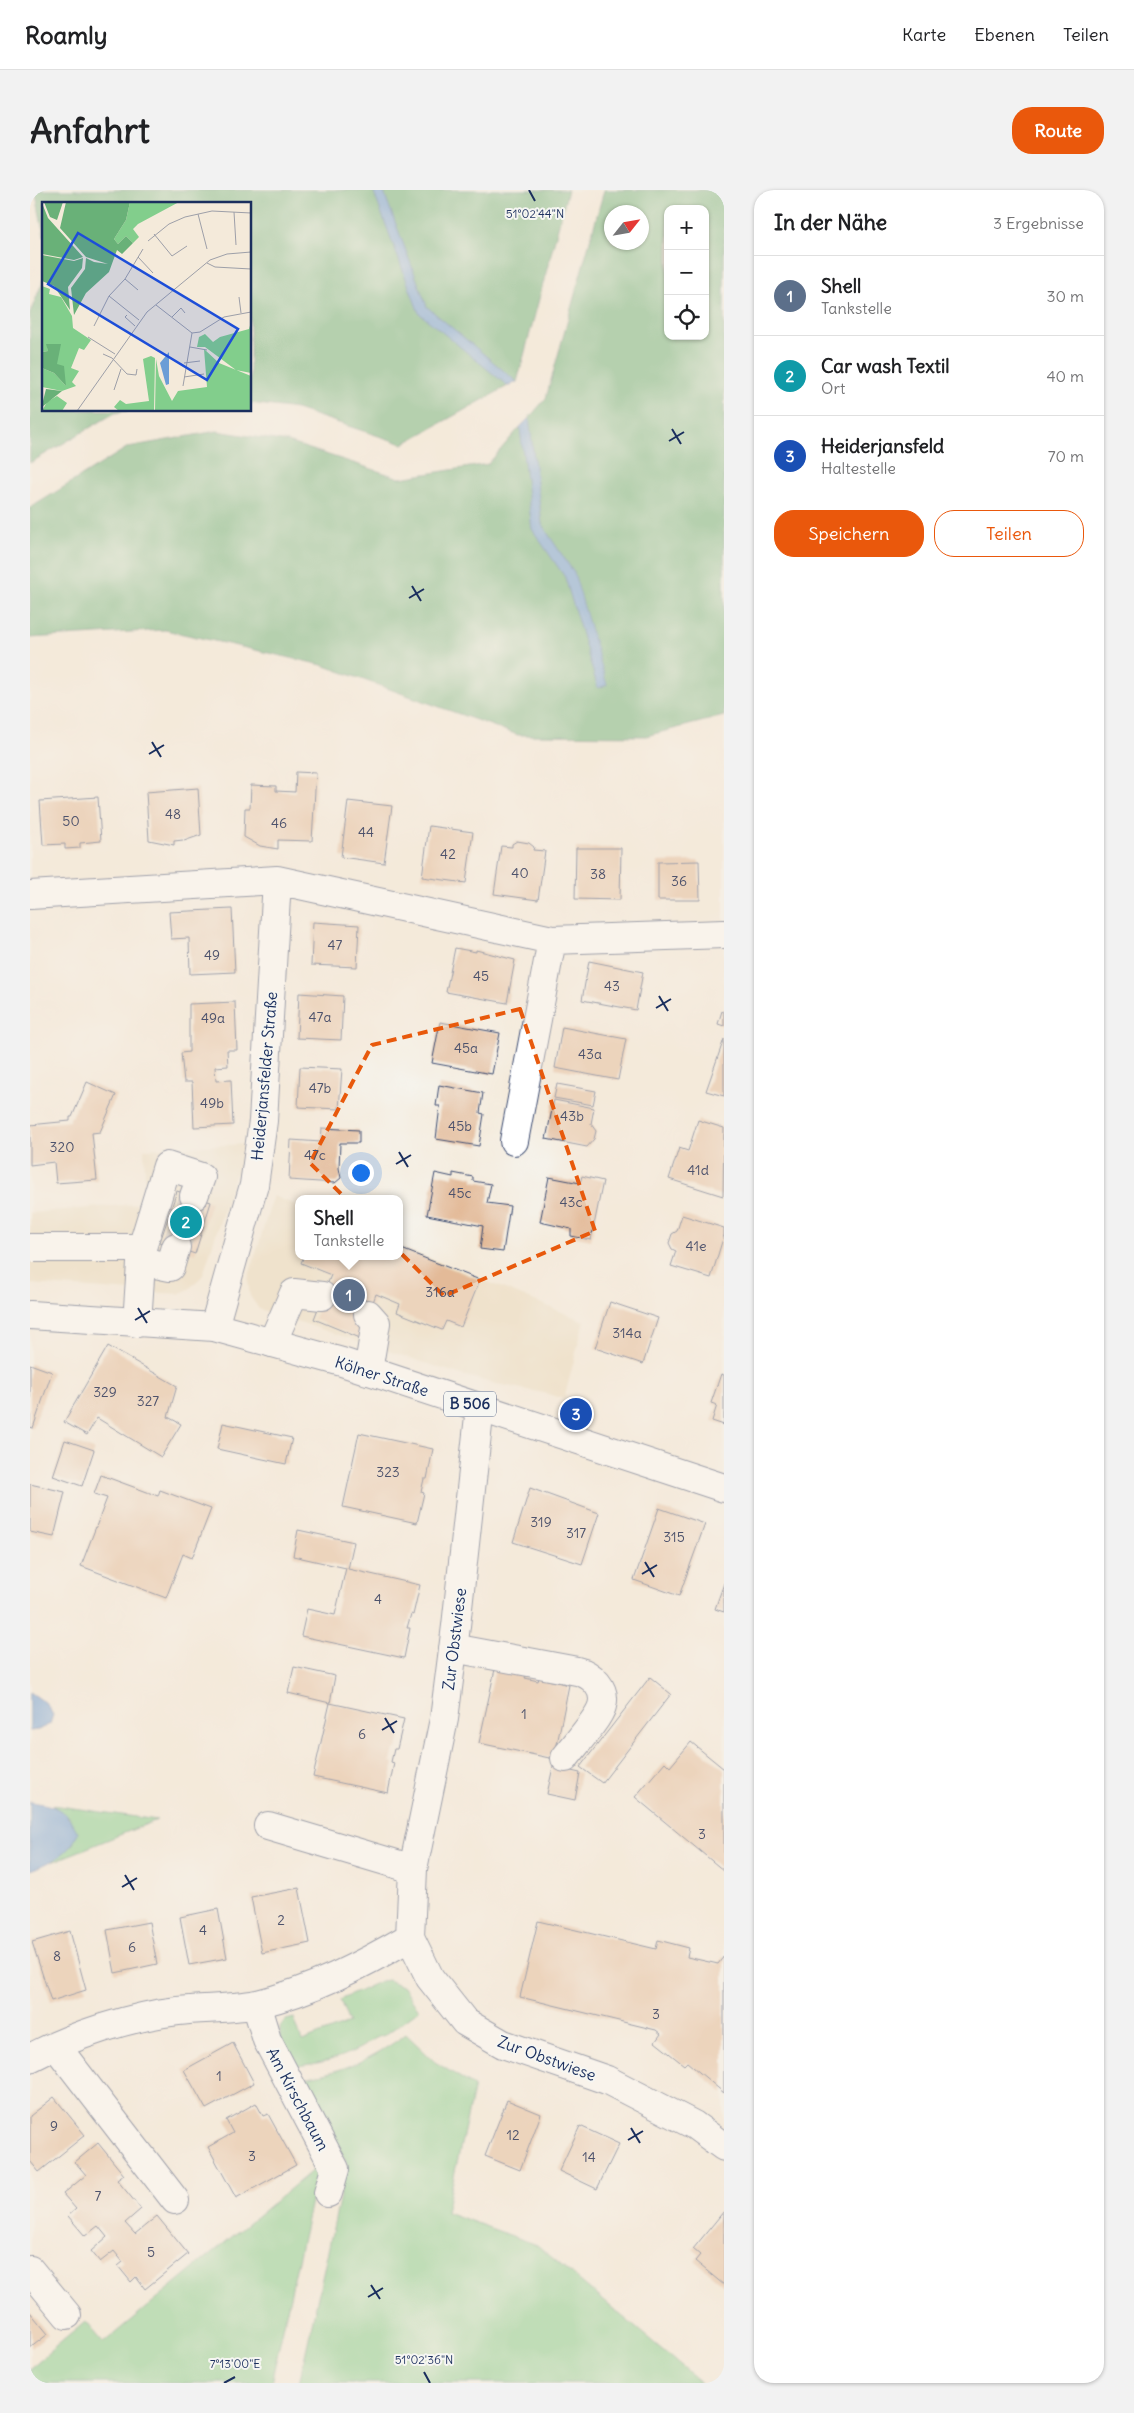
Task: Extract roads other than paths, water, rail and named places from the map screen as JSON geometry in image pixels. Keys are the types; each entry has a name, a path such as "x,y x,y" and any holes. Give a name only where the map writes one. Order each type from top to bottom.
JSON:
{"street":[{"path":"30,895 277,880 552,940 724,934"},
{"name":"Heiderjansfelder Straße","path":"214,1328 254,1185 263,1121 277,880"},
{"path":"514,1141 552,940"},
{"path":"137,1323 142,1254 167,1166 198,1187"},
{"path":"30,1248 142,1254 170,1267 176,1247"},
{"path":"272,1343 294,1293 322,1296"},
{"name":"Kölner Straße","path":"30,1314 214,1328 368,1371 724,1488"},
{"path":"368,1314 376,1323 368,1371"},
{"name":"Zur Obstwiese","path":"480,1407 444,1719 413,1869 410,1937 430,1978 464,2022 503,2044 607,2080 694,2125 724,2147"},
{"path":"453,1648 586,1672 593,1678 602,1695 602,1708 565,1758"},
{"path":"268,1826 413,1869"},
{"path":"30,2058 108,2026 176,2011 256,2004 307,1989 357,1968 410,1937"},
{"name":"Am Kirschbaum","path":"256,2004 267,2040 335,2169 328,2193"},
{"path":"56,2046 175,2200"},
{"path":"30,2270 67,2315"}],"water":[{"path":"373,190 383,190 427,307 517,382 508,386 419,313"},
{"path":"529,418 542,525 574,573 607,685 598,688 565,577 532,529 520,427"},
{"path":"30,1692 46,1703 53,1715 50,1724 38,1730 30,1731"},
{"path":"30,1802 53,1807 64,1813 78,1833 65,1852 52,1861 30,1870"}],"tunnel":[{"path":"176,1247 194,1196"}],"place":[{"name":"Car wash Textil","path":"186,1222"},
{"name":"Shell","path":"349,1295"},
{"name":"Heiderjansfeld","path":"576,1414"}]}
